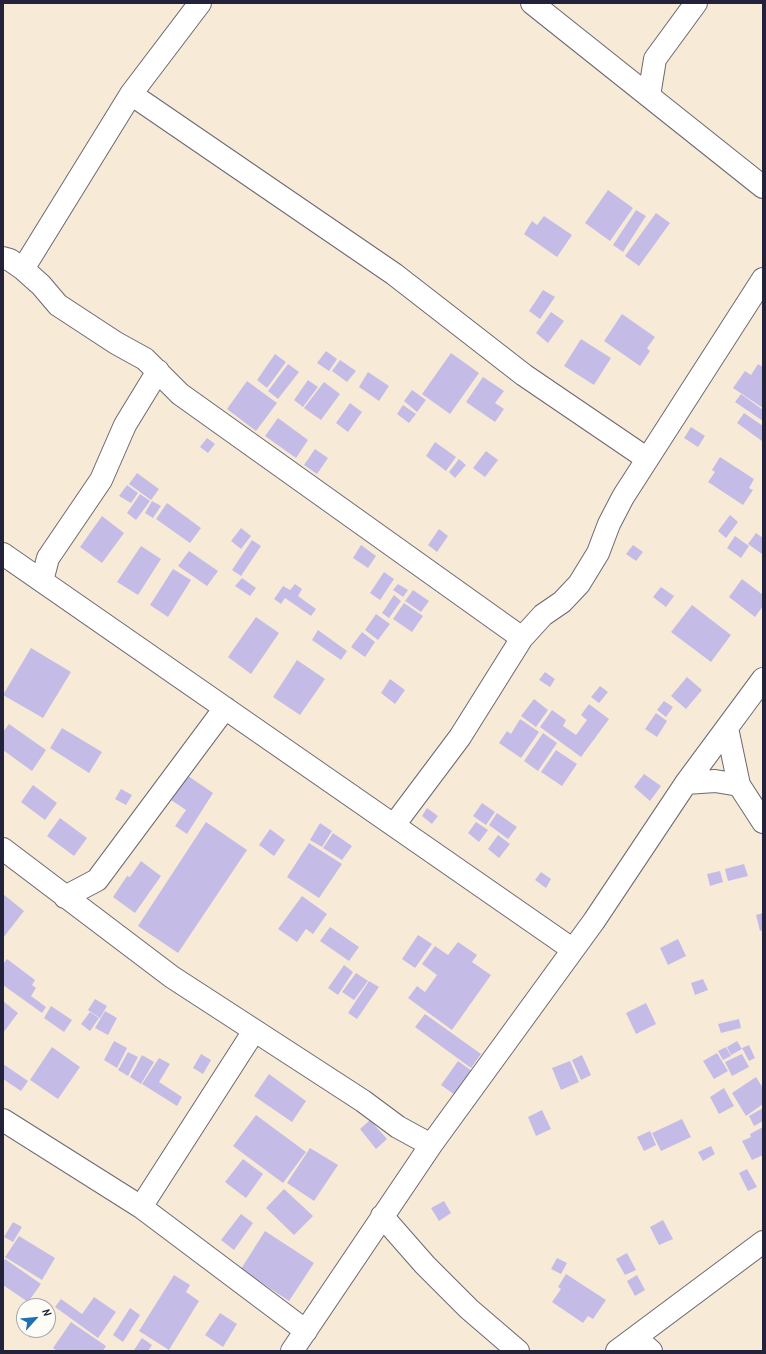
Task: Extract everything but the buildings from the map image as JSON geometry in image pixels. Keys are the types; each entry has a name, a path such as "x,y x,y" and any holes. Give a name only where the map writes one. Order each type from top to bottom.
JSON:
{"street":[{"path":"23,269 131,94 200,3"},
{"path":"532,3 763,187"},
{"path":"649,96 655,59 696,3"},
{"path":"618,71 655,59"},
{"path":"131,94 394,274 524,375 646,458"},
{"path":"3,258 23,269 42,285 58,305 116,343 145,359 180,394 522,638"},
{"path":"394,825 460,738 522,638 543,615 562,602 580,584 598,553 609,524 623,497 646,458 763,279"},
{"path":"42,581 48,558 102,480 125,425 158,371"},
{"path":"10,559 48,558"},
{"path":"10,559 572,949"},
{"path":"292,1351 431,1145 502,1049 572,949 594,921 686,783 763,679"},
{"path":"65,897 97,880 225,708"},
{"path":"727,728 739,784 763,822"},
{"path":"686,783 715,781 739,784"},
{"path":"3,849 172,977 363,1101 398,1127 431,1145"},
{"path":"96,920 97,880"},
{"path":"141,1207 254,1031"},
{"path":"3,1120 141,1207 306,1331"},
{"path":"382,1216 424,1265 469,1309 518,1351"},
{"path":"617,1351 643,1344 763,1242"}]}
